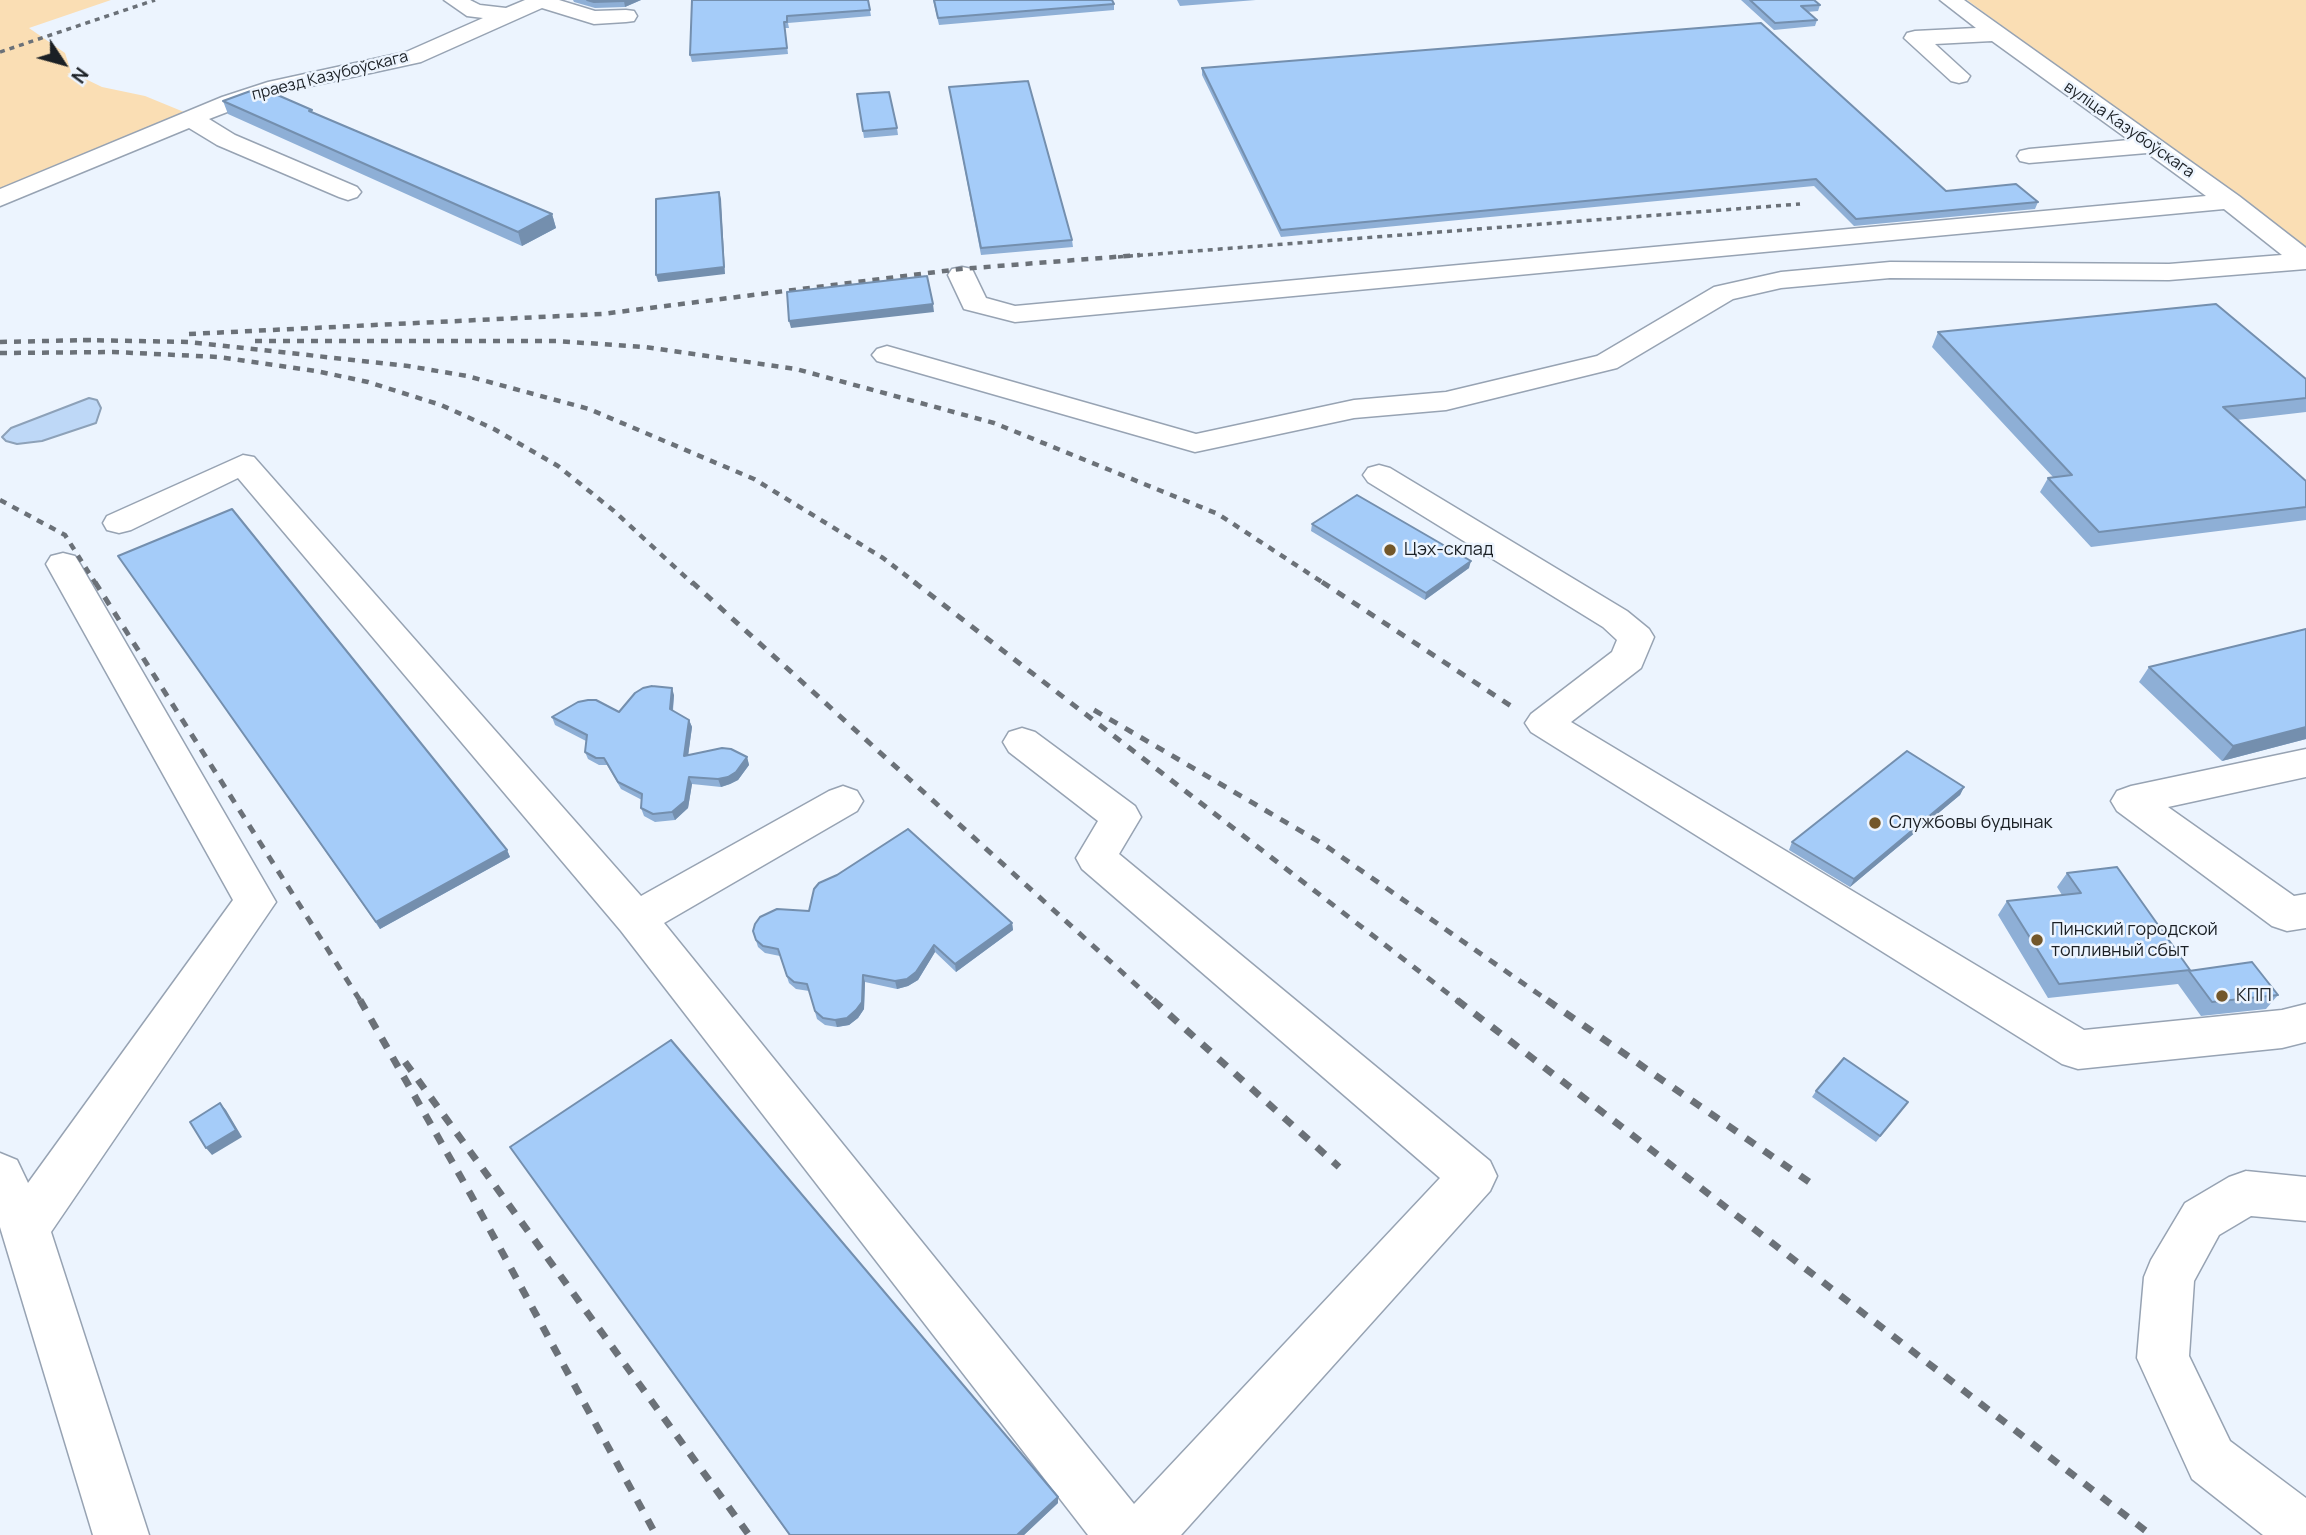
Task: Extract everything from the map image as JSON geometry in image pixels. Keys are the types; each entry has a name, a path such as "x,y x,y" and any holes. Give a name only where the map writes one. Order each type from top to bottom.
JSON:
{"street":[{"path":"454,0 475,11 507,15"},
{"path":"542,0 594,18 626,16"},
{"name":"праезд Казубоўскага","path":"0,198 190,118 268,89 413,57 542,0"},
{"name":"вуліца Казубоўскага","path":"1950,0 2230,201 2306,261"},
{"path":"1959,76 1915,38 1994,34"},
{"path":"190,118 226,140 348,192"},
{"path":"2029,156 2149,145"},
{"path":"962,275 974,303 1015,314 2230,201"},
{"path":"887,355 1195,443 1354,409 1446,401 1607,362 1724,293 1781,280 1890,270 2169,272 2306,261"},
{"path":"119,523 243,464 636,919 1123,1535"},
{"path":"1379,475 1615,619 1636,637 1628,659 1544,723 2078,1050 2282,1029 2306,1023"},
{"path":"25,1228 255,902 63,564"},
{"path":"1022,742 1121,817 1096,858 1473,1176 1143,1535"},
{"path":"2306,763 2131,802 2287,914 2306,911"},
{"path":"636,919 843,801"},
{"path":"0,1175 25,1228 121,1535"},
{"path":"2306,1199 2246,1193 2202,1219 2169,1277 2163,1358 2211,1460 2306,1533"}],"shaded area":[{"path":"0,0 111,0 29,28 65,53 71,72 102,87 145,96 184,112 0,193"},
{"path":"1967,0 2306,0 2306,249"}],"water":[{"path":"89,398 97,400 101,408 96,423 42,441 17,444 2,437 11,428"}],"building":[{"path":"587,0 626,0 594,2"},
{"path":"692,0 868,0 870,10 787,16 787,22 784,22 787,48 690,55"},
{"path":"934,0 1112,0 1114,4 938,18"},
{"path":"1750,0 1814,0 1820,5 1801,6 1817,20 1775,23"},
{"path":"1761,23 1946,191 2016,184 2038,202 1856,219 1816,179 1281,230 1202,68"},
{"path":"1028,81 1072,240 981,248 949,87"},
{"path":"256,89 266,90 312,110 309,111 552,214 518,232 223,101"},
{"path":"889,92 897,128 863,131 857,94"},
{"path":"719,192 724,267 656,275 656,199"},
{"path":"927,276 933,304 789,321 787,292"},
{"path":"2216,304 2306,379 2306,398 2223,407 2306,481 2306,507 2099,532 2048,478 2072,475 1938,332"},
{"name":"Цэх-склад","path":"1357,495 1471,561 1426,593 1312,524"},
{"path":"232,509 507,850 376,922 118,556"},
{"path":"2306,629 2306,727 2233,746 2149,667"},
{"path":"652,686 672,688 670,709 689,720 684,756 722,748 731,749 747,757 736,772 728,777 689,777 685,801 672,812 653,814 641,808 642,794 618,782 604,758 596,758 585,752 587,735 552,717 578,702 588,700 596,700 619,712 635,693"},
{"name":"Службовы будынак","path":"1907,751 1964,787 1854,879 1792,842"},
{"path":"908,829 1012,923 955,964 934,945 916,972 907,979 895,981 863,975 862,1002 856,1010 847,1018 823,1018 815,1011 807,984 794,982 787,976 778,949 763,946 756,940 753,931 755,924 760,917 777,909 809,911 814,889 819,883 837,875"},
{"path":"2117,867 2190,970 2059,984 2007,901 2081,893 2067,873"},
{"path":"2252,962 2278,995 2212,1002 2189,971"},
{"path":"671,1040 1058,1497 1017,1535 790,1535 510,1147"},
{"path":"1844,1058 1908,1102 1880,1136 1816,1091"},
{"path":"220,1103 236,1130 206,1148 190,1122"}],"railway":[{"path":"0,52 155,0"},
{"path":"1118,257 1800,204"},
{"path":"189,334 602,314 960,269 1140,255"},
{"path":"83,340 87,340"},
{"path":"0,342 87,340"},
{"path":"87,340 189,342 408,366 467,376 589,409 754,479 883,558 917,584"},
{"path":"255,341 556,341 645,347 796,369 994,423 1218,514 1325,584"},
{"path":"0,353 113,352 218,357 316,371 368,382 441,405 494,429 558,466 614,511 693,584"},
{"path":"0,500 65,535 96,584"},
{"path":"95,582 361,1002"},
{"path":"692,582 1155,1002"},
{"path":"914,582 1459,1002"},
{"path":"1322,582 1514,708"},
{"path":"1094,710 1323,844 1550,1002"},
{"path":"360,1000 471,1195 656,1535"},
{"path":"1153,1000 1339,1167"},
{"path":"1457,1000 2151,1535"},
{"path":"1547,1000 1812,1184"},
{"path":"405,1062 749,1535"}],"place":[{"name":"Цэх-склад","path":"1390,550"},
{"name":"Службовы будынак","path":"1875,823"},
{"name":"Пинский городской топливный сбыт","path":"2037,940"},
{"name":"КПП","path":"2222,996"}]}
